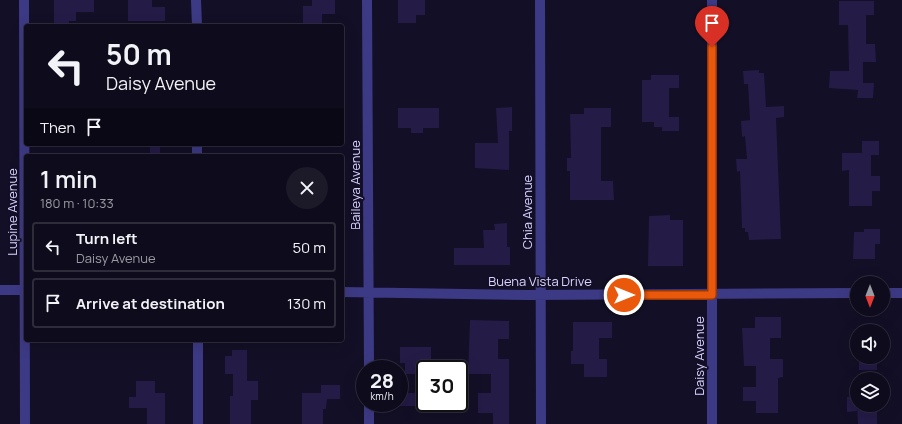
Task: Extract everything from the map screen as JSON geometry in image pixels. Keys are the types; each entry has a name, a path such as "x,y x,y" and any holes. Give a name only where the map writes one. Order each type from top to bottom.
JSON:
{"street":[{"name":"Lupine Avenue","path":"24,0 24,24"},
{"path":"196,0 197,24"},
{"name":"Baileya Avenue","path":"367,0 369,360"},
{"name":"Chia Avenue","path":"540,0 541,424"},
{"name":"Daisy Avenue","path":"712,0 712,424"},
{"path":"0,290 24,290"},
{"name":"Buena Vista Drive","path":"344,292 540,295 850,294"},
{"path":"890,293 902,293"},
{"name":"Lupine Avenue","path":"25,342 26,424"},
{"path":"198,342 198,424"},
{"path":"369,412 369,424"}],"building":[{"path":"54,0 94,0 94,12 76,12 76,21 69,21 69,24 54,24"},
{"path":"128,0 152,0 152,7 165,7 165,21 128,21"},
{"path":"312,0 335,0 335,14 322,14 322,24 303,24 303,6 312,6"},
{"path":"398,0 425,0 425,15 416,15 416,23 398,23"},
{"path":"839,1 874,1 874,15 866,15 866,44 875,44 876,62 863,62 863,83 874,83 873,98 857,98 858,90 829,88 830,71 849,71 848,25 839,25"},
{"path":"759,70 759,73 764,73 766,107 784,106 784,117 776,118 781,239 749,240 748,232 745,232 745,228 742,228 740,171 737,172 736,159 747,159 745,136 742,137 741,121 750,120 748,84 744,84 743,71"},
{"path":"651,75 679,75 679,88 669,88 669,117 679,117 679,131 662,131 662,127 654,127 654,122 642,122 642,80 651,80"},
{"path":"512,107 512,131 509,131 509,170 475,168 475,143 498,143 496,108"},
{"path":"398,108 439,108 439,128 423,128 423,133 411,133 411,128 398,128"},
{"path":"584,108 611,108 611,127 601,127 601,181 613,181 614,200 570,200 570,171 567,171 567,158 571,158 570,114 584,114"},
{"path":"862,141 879,141 879,155 871,155 871,176 880,176 880,191 872,191 872,206 849,206 849,170 842,171 842,153 862,153"},
{"path":"150,146 160,146 160,154 150,154"},
{"path":"670,215 670,220 683,220 683,266 648,266 649,216"},
{"path":"507,223 507,247 510,247 510,265 454,265 454,248 484,248 483,230 495,230 494,224"},
{"path":"864,229 880,229 880,244 875,244 875,259 853,259 854,232 864,232"},
{"path":"755,317 781,317 781,338 770,338 770,359 783,359 783,377 778,378 778,413 756,413 756,401 743,401 743,387 756,387 756,366 744,366 742,328 755,328"},
{"path":"470,320 509,321 509,339 498,339 498,359 509,359 509,424 493,424 493,413 478,413 478,393 491,393 491,374 468,374"},
{"path":"573,322 612,322 612,338 599,338 599,359 607,359 607,377 584,377 584,364 571,364 571,351 573,351"},
{"path":"400,347 431,347 431,360 416,360 416,374 408,374 408,360 400,360"},
{"path":"232,350 247,350 247,381 258,381 258,400 251,400 251,424 230,424 230,396 233,396 233,374 225,374 225,356 232,356"},
{"path":"859,364 877,364 877,370 859,370"},
{"path":"136,381 155,381 155,393 165,393 165,424 147,424 147,408 129,408 129,397 136,397"},
{"path":"321,385 340,385 340,399 327,399 326,409 323,409 323,424 302,424 302,393 321,393"},
{"path":"408,393 416,393 416,406 408,406"},
{"path":"847,397 850,397 850,412 847,412"},
{"path":"857,412 877,412 877,424 858,424"}],"route":[{"path":"624,295 712,295 712,47"}]}
